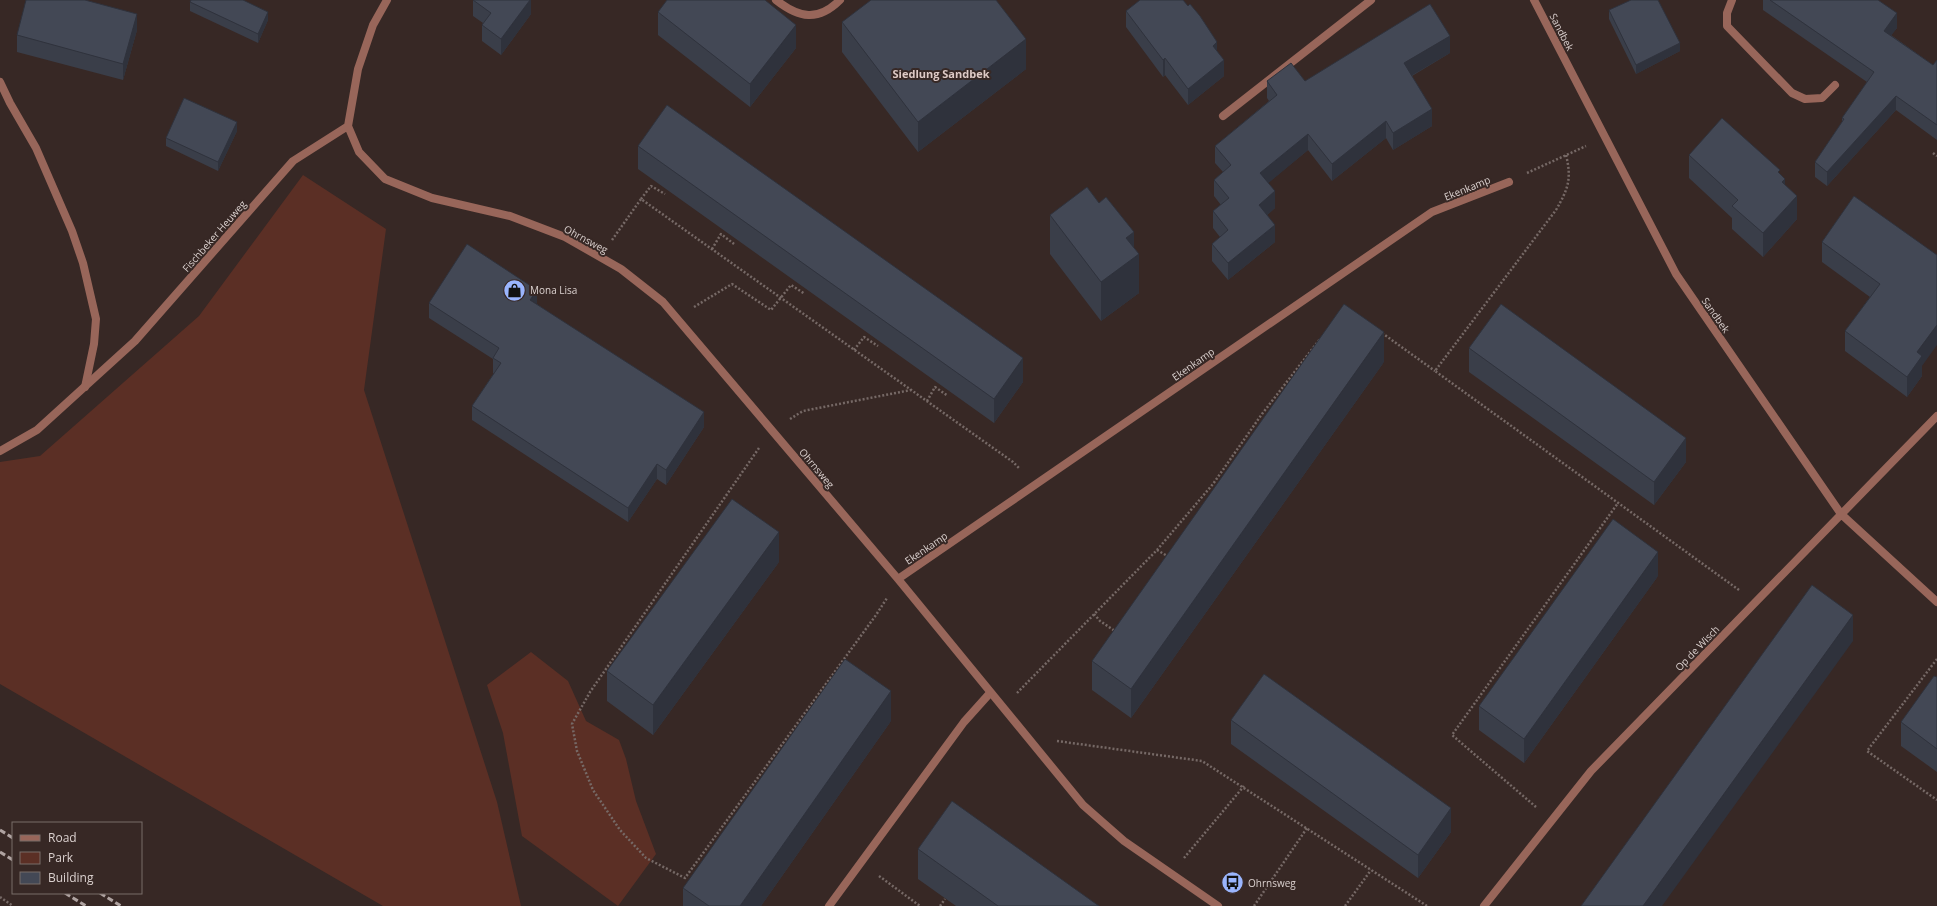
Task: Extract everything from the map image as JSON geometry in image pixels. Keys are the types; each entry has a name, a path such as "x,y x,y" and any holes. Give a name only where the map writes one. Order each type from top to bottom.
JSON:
{"street":[{"path":"348,126 358,69 373,25 387,0"},
{"path":"776,0 802,15 814,16 832,8 840,0"},
{"path":"1223,116 1370,0"},
{"name":"Sandbek","path":"1534,0 1676,274 1841,514 1937,602"},
{"path":"1732,0 1727,13 1727,26 1792,93 1805,99 1822,98 1835,85"},
{"path":"0,82 10,103 36,148 72,231 83,263 96,319 94,344 85,386"},
{"name":"Fischbeker Heuweg","path":"0,451 36,430 135,341 293,161 348,126"},
{"name":"Ohrnsweg","path":"348,126 359,152 385,178 432,198 510,216 565,237 621,269 663,302 898,579 1002,708 1083,804 1124,841 1218,906"},
{"name":"Ekenkamp","path":"898,579 1432,212 1509,182"},
{"name":"Op de Wisch","path":"1484,906 1590,771 1937,416"},
{"path":"829,906 964,722 990,693"}],"path":[{"path":"1509,182 1605,137"},
{"path":"1933,153 1937,156"},
{"path":"1435,372 1556,210 1568,184 1570,171 1566,155"},
{"path":"622,226 651,186 665,194"},
{"path":"641,199 1013,462 1036,485"},
{"path":"712,249 722,234 734,244"},
{"path":"712,295 732,284 771,310 791,285 805,294"},
{"path":"1377,330 1755,602"},
{"path":"854,350 864,337 878,346"},
{"path":"1002,708 1157,550 1213,484 1262,414 1321,338"},
{"path":"1316,343 1320,346"},
{"path":"926,401 935,387 948,396"},
{"path":"898,579 871,622 685,878 646,858 620,830 593,790 577,751 572,724 590,692 772,431 803,411 911,390"},
{"path":"1262,414 1268,418"},
{"path":"1213,484 1218,488"},
{"path":"1551,820 1452,735 1618,503"},
{"path":"1157,550 1174,561"},
{"path":"1094,614 1100,621 1117,633"},
{"path":"1937,659 1867,751 1937,800"},
{"path":"1026,737 1202,760 1427,906"},
{"path":"1172,874 1244,786"},
{"path":"1254,906 1307,828"},
{"path":"1345,906 1370,870"},
{"path":"879,876 920,906"},
{"path":"0,897 13,906"},
{"path":"940,906 945,898"}],"green space":[{"path":"303,175 386,229 364,390 497,802 521,906 383,906 0,684 0,462 40,456 199,316"},
{"path":"531,652 568,681 586,721 619,740 626,759 636,801 656,854 618,906 522,836 503,733 487,685"}],"building":[{"path":"26,0 85,0 137,14 123,64 17,35"},
{"path":"191,0 243,0 268,12 258,34 190,2"},
{"path":"473,0 530,0 501,39 482,25 491,13"},
{"path":"667,0 765,0 796,25 750,84 658,12"},
{"path":"871,0 996,0 1026,39 918,122 842,22"},
{"path":"1140,0 1183,0 1188,6 1190,4 1200,16 1217,42 1213,46 1224,60 1188,89 1165,58 1163,60 1126,11"},
{"path":"1631,0 1658,0 1680,43 1636,65 1609,10"},
{"path":"1770,0 1878,0 1897,13 1884,31 1933,65 1937,60 1937,125 1896,96 1827,172 1815,162 1844,119 1842,118 1874,72"},
{"path":"1430,4 1450,36 1404,63 1432,109 1393,133 1386,121 1332,164 1308,134 1260,173 1275,191 1259,205 1275,225 1228,263 1212,244 1228,230 1213,211 1229,198 1214,180 1231,165 1215,146 1277,95 1267,81 1291,63 1305,81"},
{"path":"184,98 237,122 218,162 166,138"},
{"path":"667,105 1023,358 994,399 638,146"},
{"path":"1722,118 1780,170 1778,172 1785,179 1782,182 1797,196 1763,233 1732,206 1738,200 1689,155"},
{"path":"1087,187 1099,203 1106,197 1134,232 1126,238 1139,254 1101,282 1050,215"},
{"path":"1854,196 1937,255 1937,325 1917,352 1922,356 1907,377 1845,331 1880,284 1822,242"},
{"path":"467,244 537,290 530,300 704,412 666,470 657,464 628,508 472,406 501,363 493,358 499,348 429,303"},
{"path":"1344,304 1384,332 1131,689 1092,661"},
{"path":"1501,304 1686,438 1654,482 1469,348"},
{"path":"732,499 779,532 653,705 607,671"},
{"path":"1613,519 1658,552 1524,739 1479,706"},
{"path":"1812,585 1853,615 1643,906 1581,906"},
{"path":"845,659 891,691 740,906 709,906 683,888"},
{"path":"1264,674 1451,808 1418,855 1231,720"},
{"path":"1934,676 1937,677 1937,749 1901,722"},
{"path":"952,801 1099,906 998,906 918,849"}],"railway":[{"path":"0,830 12,837"},
{"path":"0,852 12,859"},
{"path":"67,894 86,906"},
{"path":"102,894 121,906"}],"place":[{"name":"Mona Lisa","path":"515,290"},
{"name":"Ohrnsweg","path":"1233,883"}],"district":[{"name":"Siedlung Sandbek","path":"941,74"}]}
